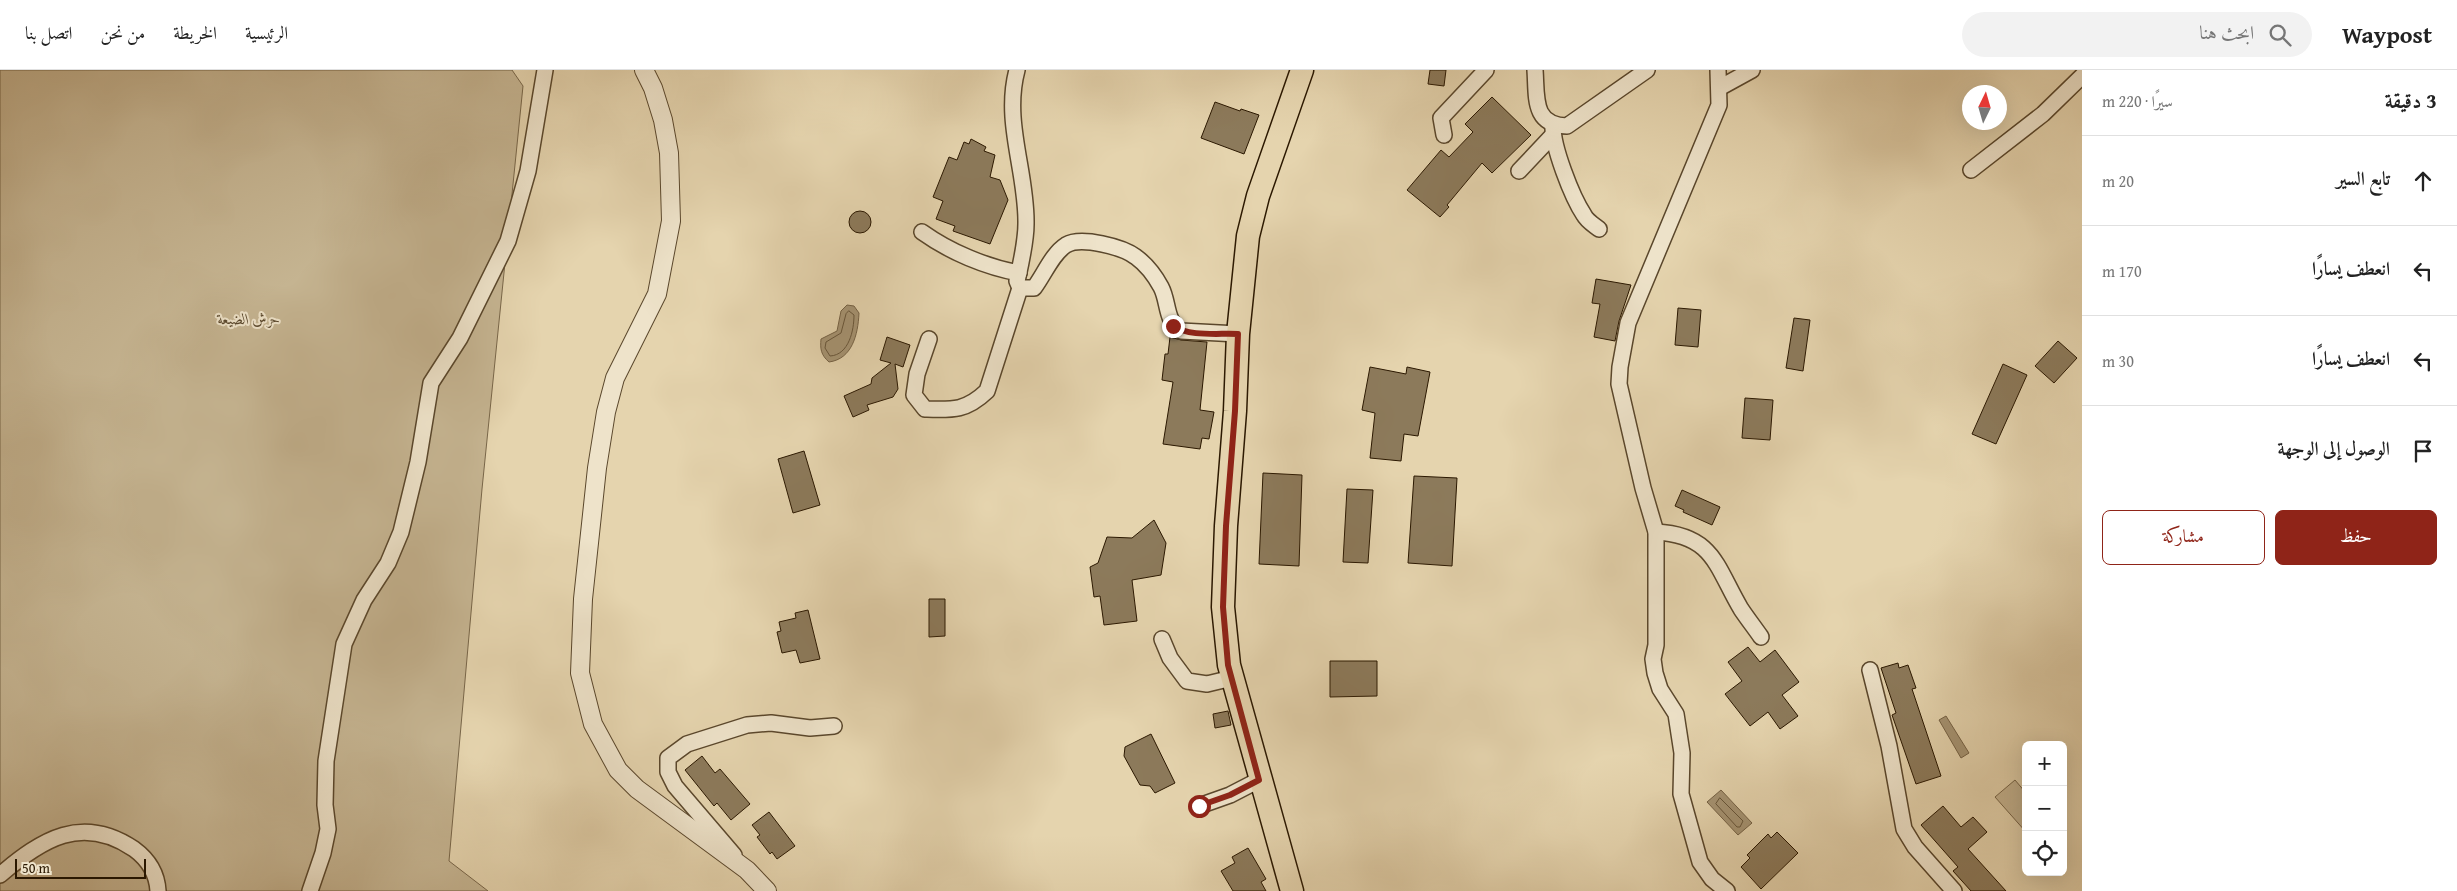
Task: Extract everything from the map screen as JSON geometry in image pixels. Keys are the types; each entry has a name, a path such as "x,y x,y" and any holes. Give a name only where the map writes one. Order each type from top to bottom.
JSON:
{"main road":[{"path":"1292,891 1259,780 1232,678 1223,607 1238,334 1252,218 1302,70"}],"street":[{"path":"310,891 323,853 328,829 325,805 326,761 337,700 344,644 364,600 388,563 401,532 418,462 431,383 460,338 508,241 528,171 545,70"},
{"path":"644,70 653,88 669,153 671,221 657,294 614,378 606,412 597,468 583,599 580,673 593,724 618,770 637,789 746,870"},
{"path":"930,338 917,374 914,395 925,408 954,410 975,403 987,392 1020,280 1026,224 1011,107 1012,86 1017,70"},
{"path":"1444,135 1441,118 1486,70"},
{"path":"1535,70 1538,108 1542,118 1553,131 1556,151 1585,217 1599,229"},
{"path":"1519,171 1553,131 1566,126 1647,70"},
{"path":"1718,70 1721,87 1720,105 1628,323 1618,384 1643,488 1656,532 1656,645 1653,659 1660,689 1676,714 1682,753 1681,794 1700,862 1712,879 1727,891"},
{"path":"1721,87 1752,70"},
{"path":"1971,170 2043,114 2082,76"},
{"path":"922,232 937,243 1020,280 1027,290 1034,288 1055,255 1066,245 1076,241 1096,243 1135,256 1146,266 1162,289 1173,326 1181,331 1238,334"},
{"path":"1656,532 1674,533 1700,544 1716,559 1741,610 1761,637"},
{"path":"1162,639 1170,658 1188,681 1207,684 1232,678"},
{"path":"1870,670 1889,746 1904,829 1915,847 1954,891"},
{"path":"767,891 746,870 675,786 668,772 668,758 687,744 747,724 770,723 810,728 834,726"},
{"path":"1199,806 1230,795 1259,780"},
{"path":"0,875 43,842 53,838 74,833 104,834 119,839 141,854 153,868 158,891"}],"green space":[{"name":"حرش الضيعة","path":"0,70 512,70 523,86 482,489 449,861 488,891 0,891"},
{"path":"2015,780 2022,788 2022,827 1995,797"}],"water":[{"path":"847,305 854,306 859,313 855,337 852,345 843,356 829,362 822,352 821,339 837,331 841,311"},
{"path":"1946,716 1969,753 1961,758 1939,720"},
{"path":"1721,790 1752,823 1738,835 1707,802"}],"building":[{"path":"1430,70 1446,70 1444,86 1428,84"},
{"path":"1492,97 1531,135 1492,173 1482,163 1447,205 1449,207 1440,217 1407,190 1441,150 1449,157 1473,132 1465,124"},
{"path":"1215,102 1240,111 1241,109 1259,115 1244,154 1201,138"},
{"path":"971,139 986,147 984,151 995,155 990,177 1000,180 1008,200 990,244 953,231 955,226 936,219 943,201 933,197 949,157 957,160 964,142 969,144"},
{"path":"860,211 868,214 871,222 868,230 860,233 852,230 849,222 852,214"},
{"path":"1596,279 1631,285 1619,321 1615,341 1594,337 1600,304 1592,303"},
{"path":"1678,308 1701,310 1698,347 1675,345"},
{"path":"1794,318 1810,320 1803,371 1786,368"},
{"path":"887,337 910,345 903,367 895,364 898,389 893,397 867,405 869,410 853,417 844,396 871,384 872,378 891,363 880,360"},
{"path":"1170,337 1207,342 1200,410 1214,412 1209,439 1202,438 1200,449 1163,444 1173,382 1162,380 1165,354 1168,354"},
{"path":"2058,341 2077,358 2054,383 2035,366"},
{"path":"2003,364 2027,375 1996,444 1972,434"},
{"path":"1370,367 1406,374 1407,367 1430,372 1418,436 1404,434 1401,461 1370,458 1375,413 1362,410"},
{"path":"1745,398 1773,400 1770,440 1742,438"},
{"path":"804,451 820,505 793,513 778,459"},
{"path":"1263,473 1302,475 1299,566 1259,564"},
{"path":"1414,476 1457,478 1452,566 1408,563"},
{"path":"1347,489 1373,490 1368,563 1343,562"},
{"path":"1682,490 1720,507 1712,525 1683,512 1684,510 1675,506"},
{"path":"1154,520 1166,543 1161,575 1132,580 1137,621 1104,625 1100,596 1094,597 1090,567 1098,563 1107,537 1132,538"},
{"path":"929,599 945,599 945,636 929,637"},
{"path":"808,610 820,659 800,663 796,650 782,653 777,632 781,631 779,622 796,618 795,613"},
{"path":"1748,647 1760,662 1775,650 1799,682 1782,695 1798,716 1780,729 1768,712 1750,726 1725,694 1742,681 1728,662"},
{"path":"1330,661 1377,661 1377,696 1330,697"},
{"path":"1898,663 1899,668 1908,665 1916,688 1912,689 1941,776 1916,784 1892,715 1896,713 1881,668"},
{"path":"1228,711 1231,725 1215,728 1213,714"},
{"path":"1151,734 1175,783 1155,793 1150,786 1140,785 1124,756 1125,747"},
{"path":"702,756 715,773 720,769 750,804 731,820 717,803 714,806 685,770"},
{"path":"1943,806 1961,827 1973,817 1987,832 1968,849 2006,891 1971,891 1953,871 1958,867 1921,825"},
{"path":"769,812 795,846 777,859 772,852 770,854 757,837 760,835 752,825"},
{"path":"1777,832 1798,853 1761,889 1741,867 1750,858 1747,855 1768,834 1771,838"},
{"path":"1248,848 1266,879 1261,882 1266,891 1233,891 1221,871 1235,863 1232,857"}],"route":[{"path":"1173,326 1181,331 1189,332 1238,334 1223,607 1228,665 1259,780 1230,795 1199,806"}]}
